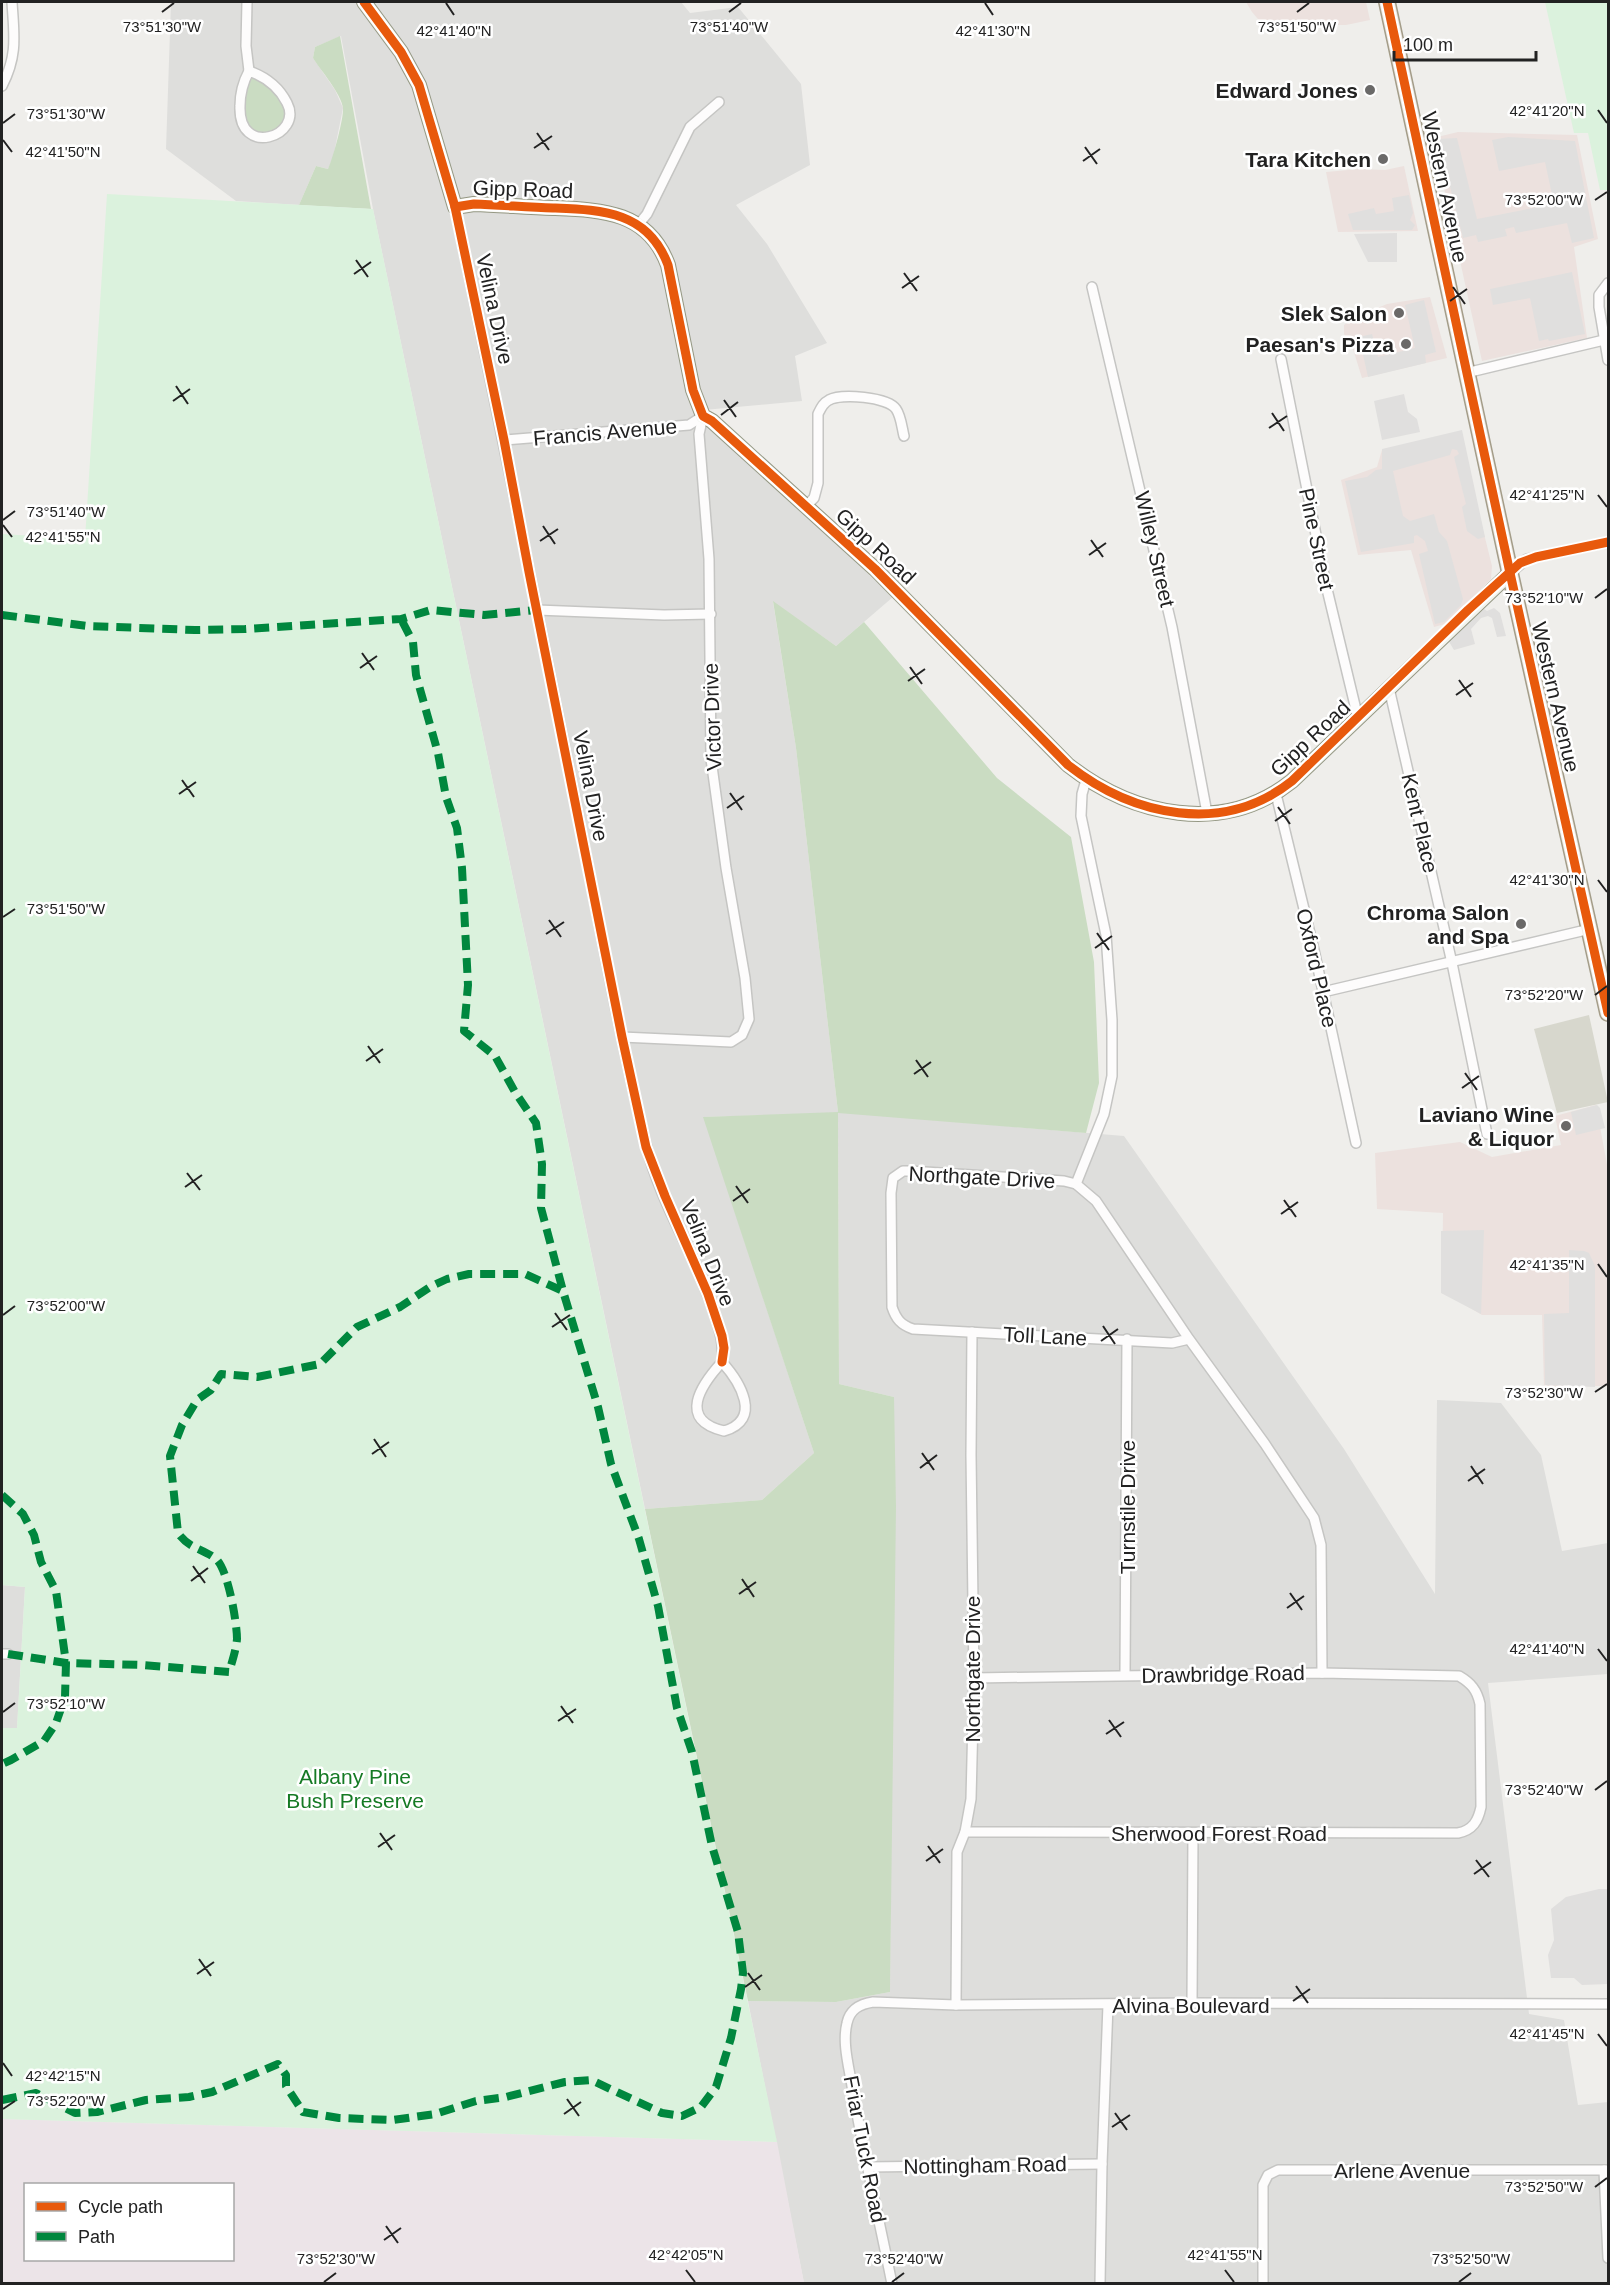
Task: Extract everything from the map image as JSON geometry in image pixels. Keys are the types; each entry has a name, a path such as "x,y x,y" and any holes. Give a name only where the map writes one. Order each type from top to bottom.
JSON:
{"main road":[{"name":"Western Avenue","path":"1387,2 1466,373 1608,1013"}],"street":[{"path":"2,86 14,56 12,2"},
{"path":"247,2 246,46 249,71 242,87 240,119 243,126 254,136 268,138 276,135 287,124 290,116 289,107 276,87 261,75 249,71"},
{"name":"Gipp Road","path":"364,2 401,52 420,85 455,207 474,204 597,210 615,214 638,225 657,243 668,265 693,390 703,417 712,421 875,569 1042,740 1086,780 1124,799 1145,807 1178,813 1208,813 1244,806 1276,794 1510,573"},
{"path":"638,225 647,214 690,127 719,102"},
{"name":"Velina Drive","path":"455,207 646,1147 708,1294 722,1336 724,1348 722,1362"},
{"path":"1608,283 1599,295 1608,360"},
{"name":"Willey Street","path":"1092,287 1172,627 1208,813"},
{"path":"1466,373 1604,340"},
{"name":"Pine Street","path":"1281,359 1326,585 1358,718"},
{"path":"806,506 817,491 818,414 821,406 827,401 837,397 888,401 898,413 904,436"},
{"name":"Francis Avenue","path":"504,440 689,425 703,417"},
{"name":"Victor Drive","path":"622,1037 731,1042 742,1035 748,1025 745,978 726,868 711,759 710,559 699,434 703,417"},
{"path":"1510,573 1527,559 1608,542"},
{"path":"537,610 664,615 711,614"},
{"name":"Kent Place","path":"1389,688 1452,963 1487,1134"},
{"path":"1076,1184 1104,1114 1112,1076 1112,1020 1106,935 1081,816 1082,794 1086,780"},
{"name":"Oxford Place","path":"1276,794 1356,1143"},
{"path":"1323,992 1590,929"},
{"name":"Northgate Drive","path":"956,2006 957,1852 965,1832 970,1799 974,1678 972,1332 912,1329 899,1322 894,1315 892,1307 891,1193 893,1178 897,1174 910,1171 1012,1176 1076,1184 1086,1190 1102,1208 1189,1339 1265,1444 1314,1518 1321,1545 1322,1673"},
{"name":"Toll Lane","path":"972,1332 1172,1343 1189,1339"},
{"name":"Turnstile Drive","path":"1125,1675 1127,1340"},
{"path":"722,1362 735,1376 745,1409 745,1417 740,1424 724,1431 705,1423 698,1415 696,1407 701,1389 722,1362"},
{"name":"Drawbridge Road","path":"974,1678 1322,1673 1459,1676 1469,1682 1476,1691 1480,1704 1481,1807 1478,1820 1471,1828"},
{"name":"Sherwood Forest Road","path":"965,1832 1458,1833 1471,1828"},
{"path":"1192,2003 1193,1833"},
{"name":"Alvina Boulevard","path":"850,2014 861,2004 873,2002 956,2006 1108,2006 1192,2003 1608,2004"},
{"path":"1100,2283 1108,2006"},
{"name":"Friar Tuck Road","path":"850,2014 846,2024 847,2055 892,2283"},
{"name":"Nottingham Road","path":"868,2167 1102,2164"},
{"name":"Arlene Avenue","path":"1263,2283 1263,2186 1268,2175 1278,2170 1606,2170"},
{"path":"1606,2170 1608,2258"}],"shaded area":[{"path":"171,2 681,2 690,13 738,7 801,84 810,165 736,205 767,244 827,343 795,356 802,401 693,411 893,597 836,646 773,602 796,748 838,1112 1124,1136 1344,1449 1435,1594 1437,1400 1501,1403 1541,1455 1562,1551 1608,1543 1608,1674 1488,1683 1529,2014 1564,2020 1578,2105 1608,2102 1608,2283 804,2283 748,2001 836,2002 890,1992 894,1397 839,1384 838,1113 704,1117 814,1453 762,1500 645,1509 373,209 341,36 315,47 313,58 335,90 343,108 333,158 328,169 316,166 299,205 236,201 166,149"},
{"path":"1246,2 1366,2 1370,20 1346,25 1263,25"},
{"path":"1458,132 1577,135 1598,239 1574,247 1587,338 1482,361 1433,138"},
{"path":"1508,137 1575,141 1594,238 1572,243 1567,223 1516,233 1514,227 1505,229 1507,236 1478,242 1476,235 1463,238 1438,139 1457,138 1477,219 1554,204 1545,162 1499,171 1492,140"},
{"path":"1404,166 1418,231 1338,232 1326,172 1359,169 1385,170"},
{"path":"1409,195 1413,213 1410,220 1415,225 1412,230 1353,230 1348,214 1374,208 1376,214 1394,211 1392,198"},
{"path":"1397,233 1397,262 1368,262 1354,234"},
{"path":"1572,272 1585,334 1539,341 1530,298 1493,305 1490,289"},
{"path":"1430,297 1447,358 1362,378 1353,349 1344,334 1344,325 1356,317 1387,304"},
{"path":"1424,300 1436,352 1425,355 1426,363 1368,377 1359,337 1372,334 1378,357 1415,348 1405,305"},
{"path":"1404,394 1408,412 1417,419 1420,432 1382,440 1374,401"},
{"path":"1462,430 1485,537 1478,539 1467,531 1462,507 1466,504 1454,457 1459,454 1457,450 1452,449 1450,455 1393,471 1403,516 1410,521 1434,514 1439,532 1447,541 1463,599 1461,605 1444,622 1435,624 1419,554 1428,551 1425,541 1417,535 1414,536 1414,543 1361,552 1345,481 1367,477 1376,470 1382,469 1382,449"},
{"path":"1459,433 1492,566 1491,579 1445,624 1434,627 1411,550 1358,555 1341,480 1377,467 1382,450"},
{"path":"1494,608 1500,613 1506,636 1497,637 1492,618 1488,616 1481,618 1471,629 1475,644 1454,650 1448,640 1484,609 1487,611"},
{"path":"1589,1015 1608,1102 1557,1113 1534,1029"},
{"path":"1596,1105 1608,1170 1608,1386 1544,1386 1542,1315 1482,1315 1442,1291 1443,1213 1377,1209 1375,1153 1460,1142 1492,1157 1561,1145 1555,1116"},
{"path":"1597,1105 1600,1108 1605,1128 1576,1135 1571,1112"},
{"path":"1484,1230 1481,1314 1441,1293 1441,1231"},
{"path":"1569,1250 1589,1253 1595,1266 1595,1387 1545,1385 1544,1314 1569,1313"},
{"path":"2,1585 25,1587 17,1729 2,1728"},
{"path":"1608,1889 1608,1984 1582,1985 1574,1978 1551,1978 1548,1955 1554,1940 1551,1909 1566,1897"},
{"path":"2,2119 777,2142 804,2283 2,2284"}],"green space":[{"path":"1545,2 1608,2 1608,190 1600,190 1588,133 1574,133"},
{"path":"340,36 371,209 299,205 316,166 328,169 338,138 343,108 335,89 313,58 315,47"},
{"path":"251,74 266,82 276,92 287,120 280,128 260,136 244,123 243,97"},
{"name":"Albany Pine Bush Preserve","path":"107,194 373,209 777,2142 2,2119 2,1728 17,1728 25,1587 2,1585 2,534 85,539"},
{"path":"773,601 836,646 864,622 997,778 1071,837 1094,962 1099,1083 1086,1133 838,1113 839,1384 894,1397 896,1507 890,1992 836,2002 748,2001 645,1509 762,1500 814,1453 703,1117 838,1112 796,748"}],"marked path":[{"path":"2,615 88,626 195,630 401,619 431,610 484,615 537,610"},
{"path":"2,2100 36,2093 75,2113 97,2112 146,2100 189,2097 212,2092 278,2064 286,2075 286,2086 303,2112 339,2118 393,2120 435,2114 476,2101 506,2097 565,2082 591,2080 662,2113 682,2116 701,2107 716,2087 731,2038 743,1973 738,1932 712,1846 692,1752 677,1708 658,1606 639,1539 611,1464 598,1407 541,1208 542,1164 536,1123 495,1056 464,1031 468,985 462,868 457,828 446,797 438,753 416,675 413,642 401,619"},
{"path":"8,1654 66,1663 143,1665 229,1672 237,1639 234,1609 224,1573 216,1559 191,1545 178,1533 170,1456 182,1425 197,1400 211,1390 221,1374 257,1377 320,1364 357,1327 400,1307 430,1287 447,1279 469,1274 525,1274 563,1291"},
{"path":"2,1495 23,1514 34,1535 41,1562 56,1591 66,1663 65,1697 56,1723 44,1741 2,1764"}],"cycle path":[{"path":"364,2 401,52 419,85 455,207 646,1147 708,1294 722,1336 724,1348 722,1362"},
{"path":"1387,2 1608,1013"},
{"path":"455,207 474,204 589,210 621,217 636,224 648,234 659,247 668,265 693,390 703,416 712,421 875,569 1068,765 1093,783 1121,797 1149,807 1178,813 1208,814 1237,809 1265,798 1292,781 1468,610 1520,563 1536,557 1608,542"}],"place":[{"name":"Edward Jones","path":"1370,90"},
{"name":"Tara Kitchen","path":"1383,159"},
{"name":"Slek Salon","path":"1399,313"},
{"name":"Paesan's Pizza","path":"1406,344"},
{"name":"Chroma Salon and Spa","path":"1521,924"},
{"name":"Laviano Wine & Liquor","path":"1566,1126"}]}
